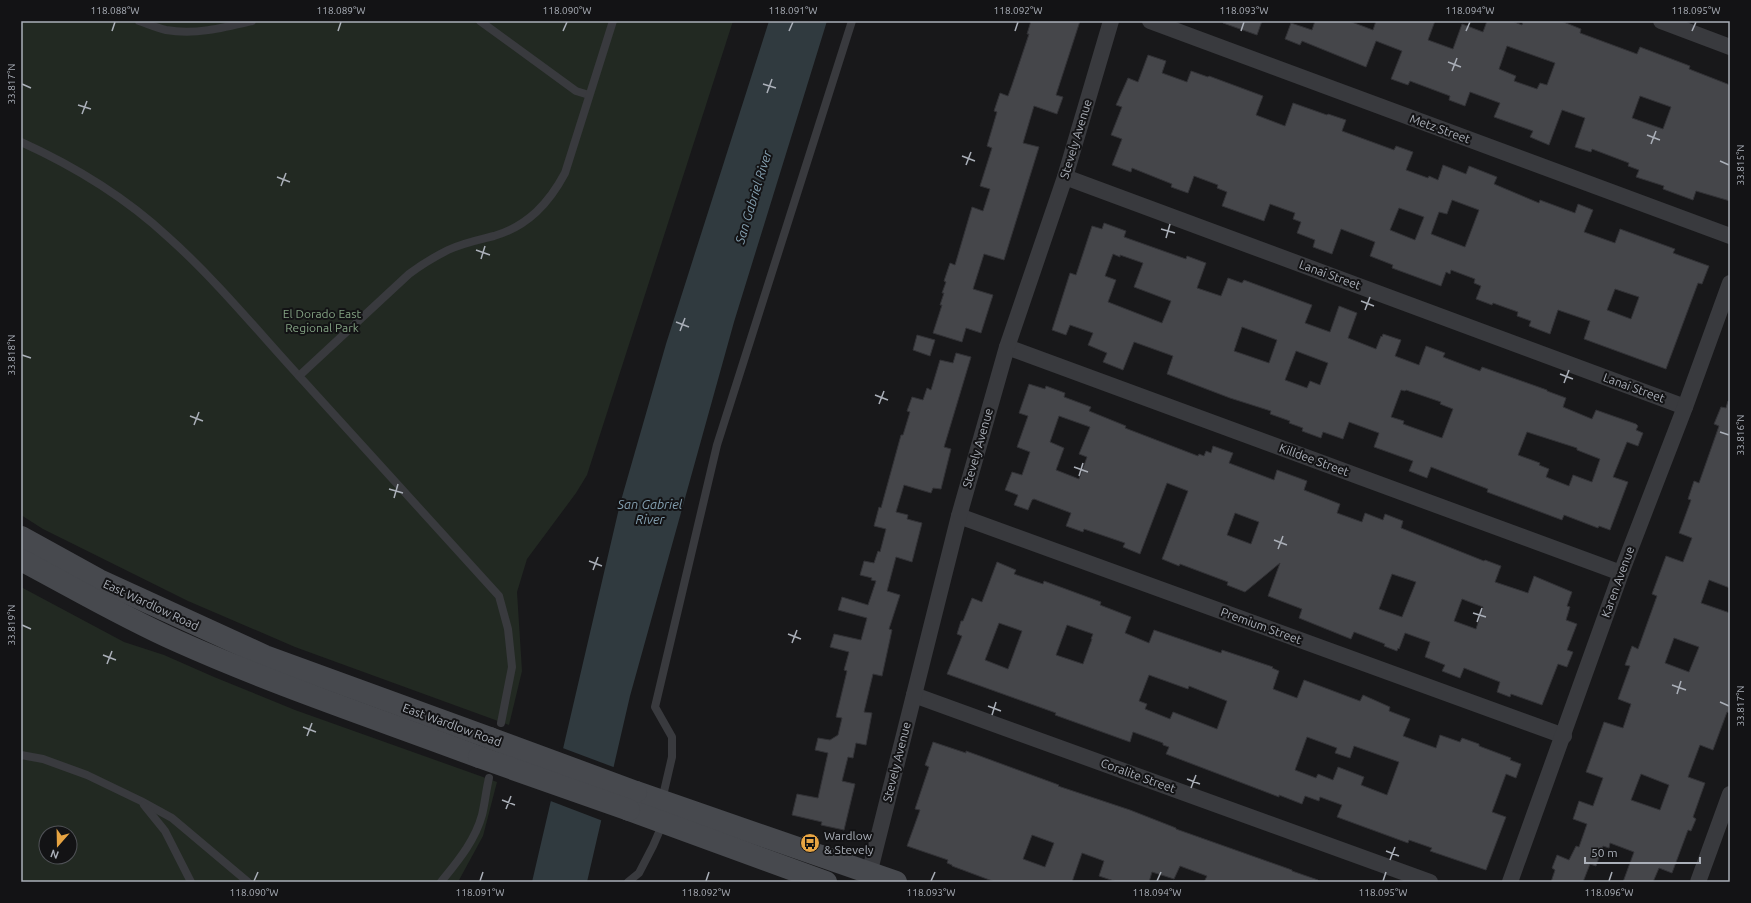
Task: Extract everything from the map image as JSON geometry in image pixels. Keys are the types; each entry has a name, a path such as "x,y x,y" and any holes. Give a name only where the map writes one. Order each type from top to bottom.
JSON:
{"main road":[{"name":"East Wardlow Road","path":"21,537 99,580 265,656 495,731 633,801 663,823 826,882"},
{"name":"East Wardlow Road","path":"21,560 176,641 280,683 479,757 633,801 662,801 868,877 896,882"}],"street":[{"name":"Stevely Avenue","path":"868,877 959,516 1007,347 1064,177 1111,21"},
{"name":"Metz Street","path":"1150,21 1730,236"},
{"path":"1661,21 1730,47"},
{"name":"Lanai Street","path":"1064,177 1685,407"},
{"name":"Karen Avenue","path":"1510,882 1564,736 1621,573 1685,407 1730,283"},
{"name":"Killdee Street","path":"1007,347 1621,573"},
{"name":"Premium Street","path":"959,516 1564,736"},
{"name":"Coralite Street","path":"914,695 1430,882"},
{"path":"1698,882 1730,794"}],"lane":[{"path":"140,21 166,30 194,32 216,30 252,21"},
{"path":"480,21 576,91 589,95"},
{"path":"299,376 409,274 448,250 470,241 495,236 517,226 536,213 554,192 565,173 612,21"},
{"path":"662,801 672,757 672,737 655,707 717,444 852,21"},
{"path":"21,142 80,172 120,198 168,236 230,300 499,596 508,629 512,666 495,731"},
{"path":"21,755 43,759 87,775 172,818 248,882"},
{"path":"441,882 461,858 474,836 482,816 489,778"},
{"path":"141,801 165,831 191,882"},
{"path":"628,882 639,873 663,823"}],"green space":[{"name":"El Dorado East Regional Park","path":"21,21 733,21 587,475 576,493 527,559 517,592 522,671 509,725 295,647 188,601 43,529 21,515"},
{"path":"21,587 124,642 164,655 295,710 497,782 483,836 458,882 21,882"}],"water":[{"name":"San Gabriel River","path":"769,21 827,21 734,322 630,696 587,882 532,882 620,504 666,344"}],"pier":[{"path":"560,747 616,768 603,821 548,800"}],"building":[{"path":"1031,21 1080,21 1056,95 1063,97 1057,114 1034,106 1023,143 1039,147 1004,260 984,254 973,289 993,295 981,333 966,328 962,342 933,333 942,305 940,305 944,293 942,293 946,282 944,281 950,263 955,265 972,207 983,211 990,189 980,186 992,148 987,146 997,112 994,111 1000,93 1008,96 1029,34 1027,34"},
{"path":"1223,21 1262,21 1257,35 1223,23"},
{"path":"1315,21 1349,21 1373,30 1376,21 1435,21 1428,40 1453,49 1462,24 1483,32 1487,21 1512,21 1522,25 1523,21 1561,21 1581,29 1580,33 1637,54 1640,47 1690,66 1689,69 1730,85 1730,201 1696,191 1693,200 1663,189 1664,186 1636,177 1639,170 1628,166 1629,163 1592,149 1591,152 1575,147 1585,118 1562,110 1549,145 1530,137 1533,131 1494,117 1500,103 1470,92 1465,106 1449,100 1450,96 1410,81 1408,85 1391,79 1402,51 1376,41 1366,67 1302,41 1300,45 1285,39 1291,23 1312,30","holes":["1507,46 1555,63 1547,85 1540,83 1537,89 1514,81 1516,76 1499,69","1640,96 1671,107 1663,129 1632,118"]},
{"path":"1148,55 1166,61 1162,73 1187,82 1191,71 1263,96 1256,115 1285,126 1293,103 1327,115 1328,114 1346,120 1342,131 1394,150 1396,146 1413,152 1406,170 1438,180 1443,165 1466,174 1469,166 1497,177 1494,184 1539,203 1540,200 1575,213 1578,204 1593,210 1584,232 1615,243 1620,229 1675,249 1673,253 1709,266 1702,284 1698,283 1666,369 1584,339 1590,321 1558,310 1550,334 1529,326 1531,321 1517,316 1518,312 1493,303 1492,305 1476,299 1481,286 1474,283 1475,279 1451,270 1450,274 1446,272 1441,286 1392,268 1393,265 1370,256 1375,242 1341,229 1332,254 1313,247 1315,240 1297,233 1301,222 1293,219 1295,213 1270,204 1264,221 1222,206 1227,192 1217,188 1218,185 1194,176 1188,193 1171,187 1172,184 1132,168 1131,172 1112,165 1122,139 1111,135 1122,107 1116,105 1128,78 1138,82","holes":["1452,200 1479,210 1465,247 1431,234 1439,212 1447,214","1399,208 1424,217 1415,240 1390,230","1615,289 1639,297 1631,319 1607,310"]},
{"path":"1104,223 1126,231 1124,237 1186,259 1187,256 1206,263 1197,288 1221,296 1228,278 1242,283 1244,280 1312,305 1305,323 1330,332 1339,306 1357,313 1348,338 1376,349 1383,334 1401,340 1395,356 1419,365 1426,346 1445,353 1443,357 1480,371 1482,367 1566,398 1563,407 1592,419 1596,410 1636,424 1638,426 1636,430 1643,433 1638,446 1627,442 1613,477 1628,482 1610,530 1599,526 1598,528 1564,515 1562,520 1487,492 1488,489 1431,467 1427,478 1409,471 1413,461 1374,447 1379,433 1349,422 1343,439 1323,432 1321,438 1302,431 1303,428 1289,423 1290,421 1270,414 1271,411 1230,398 1167,374 1173,356 1134,342 1123,370 1103,362 1107,353 1088,345 1093,333 1070,325 1066,335 1052,330 1070,273 1076,275 1092,226 1102,229","holes":["1113,254 1143,263 1134,287 1171,301 1162,323 1108,302 1116,280 1105,276","1242,327 1277,340 1269,363 1234,351","1296,351 1328,363 1320,385 1310,381 1307,388 1285,380","1401,390 1406,390 1441,402 1440,404 1453,409 1442,438 1403,424 1404,421 1391,417","1527,432 1577,448 1577,450 1600,459 1592,482 1573,475 1569,486 1546,477 1549,469 1539,465 1540,463 1518,455"]},
{"path":"917,335 935,340 930,356 913,350"},
{"path":"956,353 971,357 944,447 951,449 941,489 933,488 931,493 904,485 896,512 908,515 907,519 922,523 912,562 896,557 887,591 900,595 889,629 892,630 882,676 873,674 864,712 872,713 866,745 856,743 853,758 848,757 842,781 855,784 844,830 821,825 822,822 792,815 797,794 818,798 828,753 815,750 818,738 830,740 838,735 842,718 836,717 847,671 844,670 849,652 830,647 834,634 861,640 867,618 838,610 842,597 868,605 876,581 871,580 872,578 860,575 864,561 874,563 878,551 880,552 886,529 874,526 879,507 881,508 901,435 903,435 910,412 907,411 912,397 923,400 927,388 931,390 940,360 953,363"},
{"path":"1029,384 1045,389 1046,386 1065,393 1064,397 1091,407 1089,411 1126,426 1125,428 1198,456 1199,454 1204,456 1206,451 1211,453 1213,446 1233,453 1229,463 1274,480 1277,470 1307,481 1304,490 1340,504 1337,513 1362,522 1365,513 1383,520 1385,514 1403,521 1401,528 1484,561 1485,560 1501,566 1495,582 1528,593 1534,576 1572,592 1567,606 1570,607 1566,620 1577,624 1567,650 1573,652 1567,667 1558,664 1542,705 1511,694 1510,697 1497,692 1500,682 1464,668 1460,678 1442,671 1445,665 1425,657 1430,642 1405,633 1397,651 1384,646 1385,644 1354,632 1351,639 1299,618 1302,609 1268,596 1280,563 1245,592 1227,585 1228,582 1180,564 1179,566 1162,559 1188,491 1167,483 1140,554 1123,547 1125,543 1084,529 1083,532 1066,526 1071,513 1034,499 1032,500 1028,510 1014,505 1018,495 1005,490 1012,472 1022,475 1030,452 1017,447 1028,416 1019,413","holes":["1059,416 1090,427 1079,454 1087,457 1079,479 1056,470 1064,448 1050,442","1235,513 1259,522 1251,544 1227,535","1392,574 1416,582 1402,617 1379,609","1462,599 1483,607 1476,629 1454,621"]},
{"path":"1728,401 1730,401 1730,588 1709,580 1701,603 1730,613 1730,713 1727,712 1713,750 1700,745 1688,777 1705,783 1693,817 1696,819 1691,831 1688,830 1672,873 1659,868 1653,882 1623,882 1634,852 1610,843 1609,848 1603,846 1596,866 1590,864 1583,882 1551,882 1555,870 1552,868 1557,855 1569,860 1576,846 1579,847 1587,824 1573,819 1579,801 1593,806 1603,778 1586,772 1604,722 1623,728 1631,704 1618,699 1630,666 1625,665 1632,646 1638,649 1657,596 1652,594 1666,556 1683,562 1692,538 1679,533 1691,500 1688,499 1694,481 1699,483 1719,426 1714,424 1721,407 1726,408","holes":["1674,638 1699,647 1689,672 1665,663","1641,774 1669,785 1660,810 1631,800"]},
{"path":"997,562 1016,570 1014,574 1043,584 1044,581 1101,602 1100,605 1131,617 1125,633 1149,643 1154,630 1221,653 1222,650 1273,667 1272,668 1279,671 1273,689 1297,698 1304,680 1360,701 1363,695 1390,707 1389,711 1410,719 1403,736 1436,748 1440,735 1460,742 1462,738 1511,758 1510,760 1521,764 1516,778 1506,774 1492,812 1506,817 1486,870 1430,851 1432,848 1409,840 1408,843 1337,817 1342,805 1320,797 1319,801 1305,796 1302,804 1279,795 1279,797 1166,754 1169,747 1163,745 1163,743 1133,732 1130,742 1055,715 1056,713 947,674 962,636 957,634 961,621 963,621 972,598 982,602","holes":["999,623 1022,631 1008,669 985,660","1067,625 1093,634 1083,664 1056,655","1149,675 1188,689 1189,686 1227,701 1217,729 1173,712 1170,719 1145,709 1147,704 1139,701","1307,737 1337,748 1335,753 1350,758 1354,746 1399,762 1387,795 1361,785 1364,777 1338,767 1333,780 1318,774 1316,778 1295,770"]},
{"path":"933,742 966,753 966,751 1059,785 1058,786 1130,810 1176,829 1292,870 1318,880 1318,882 1204,882 1207,876 1180,866 1174,879 1152,872 1149,882 1117,882 1099,876 1104,861 1082,853 1072,882 995,882 952,866 947,863 948,860 907,846 920,810 915,809 929,767 925,765","holes":["1032,835 1054,843 1045,867 1023,859"]}],"place":[{"name":"Wardlow & Stevely","path":"810,843"}]}
